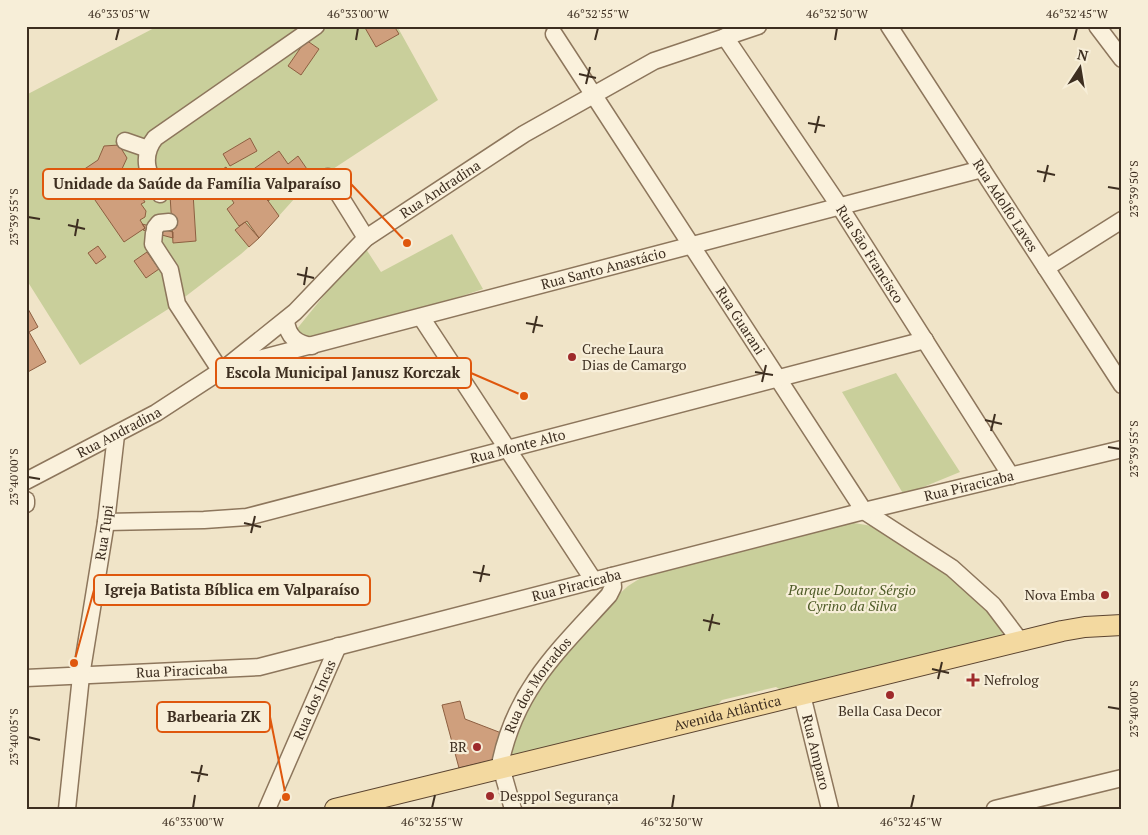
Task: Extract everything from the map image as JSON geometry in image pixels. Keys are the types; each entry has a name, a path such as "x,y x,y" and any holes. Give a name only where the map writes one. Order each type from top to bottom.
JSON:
{"main road":[{"name":"Avenida Atlântica","path":"335,809 1085,627 1122,625"}],"street":[{"path":"160,194 150,178 146,161 148,149 155,138 316,26"},
{"name":"Rua Andradina","path":"26,481 156,413 223,369 286,321 366,238 524,134 654,61 758,26"},
{"name":"Rua Adolfo Laves","path":"889,26 1122,384"},
{"path":"1097,26 1122,59"},
{"name":"Rua Guarani","path":"554,34 776,380 864,511 952,568 993,605 1021,642"},
{"name":"Rua São Francisco","path":"725,37 840,207 1011,476"},
{"path":"124,141 148,149"},
{"name":"Rua Santo Anastácio","path":"223,369 982,169"},
{"path":"328,177 366,238"},
{"path":"1046,268 1122,220"},
{"path":"159,228 152,241 170,270 177,304 223,369"},
{"path":"421,317 594,581"},
{"path":"286,321 287,329 292,338 303,345 312,346"},
{"name":"Rua Monte Alto","path":"106,522 247,517 924,340"},
{"name":"Rua Tupi","path":"67,809 81,676 106,522 116,435"},
{"name":"Rua Piracicaba","path":"26,678 248,668 864,511 1122,449"},
{"name":"Rua dos Morrados","path":"513,809 501,768 502,755 511,728 527,694 554,653 609,595 613,587 612,576"},
{"name":"Rua dos Incas","path":"267,809 338,646"},
{"name":"Rua Amparo","path":"802,695 830,809"},
{"path":"995,809 1122,778"}],"green space":[{"path":"158,26 397,26 438,100 304,188 259,238 241,254 173,306 80,365 26,279 26,95"},
{"path":"452,234 483,289 411,313 305,341 296,330 364,246 381,272"},
{"path":"896,373 960,472 904,495 842,392"},
{"name":"Parque Doutor Sérgio Cyrino da Silva","path":"848,522 878,527 939,566 979,599 1004,629 1001,638 784,692 776,687 722,700 712,710 515,758 509,752 523,715 543,680 614,599 628,586 647,574"}],"building":[{"path":"364,26 394,26 399,34 376,47"},
{"path":"306,40 319,49 301,75 288,66"},
{"path":"250,138 257,151 230,166 223,154"},
{"path":"119,145 127,158 121,171 106,172 115,185 128,176 145,202 141,204 146,211 145,217 140,220 145,228 124,242 77,174 98,160 104,146"},
{"path":"279,151 288,164 298,156 309,172 268,201 248,173"},
{"path":"226,167 245,196 258,187 279,216 259,238 247,221 239,226 227,209 234,203 230,197 234,195 217,173"},
{"path":"193,193 196,241 173,243 170,195"},
{"path":"245,222 259,238 249,247 235,230"},
{"path":"142,224 173,232 173,238 143,230 145,228"},
{"path":"98,246 106,257 96,264 88,253"},
{"path":"147,252 159,269 146,278 134,261"},
{"path":"27,307 38,327 29,332 46,362 26,373"},
{"name":"BR","path":"460,701 465,719 504,734 497,759 459,768 442,705"}],"place":[{"name":"Unidade da Saúde da Família Valparaíso","path":"407,243"},
{"name":"Creche Laura Dias de Camargo","path":"572,357"},
{"name":"Escola Municipal Janusz Korczak","path":"524,396"},
{"name":"Nova Emba","path":"1105,595"},
{"name":"Igreja Batista Bíblica em Valparaíso","path":"74,663"},
{"name":"Nefrolog","path":"973,680"},
{"name":"Bella Casa Decor","path":"890,695"},
{"name":"BR","path":"477,747"},
{"name":"Desppol Segurança","path":"490,796"},
{"name":"Barbearia ZK","path":"286,797"}]}
